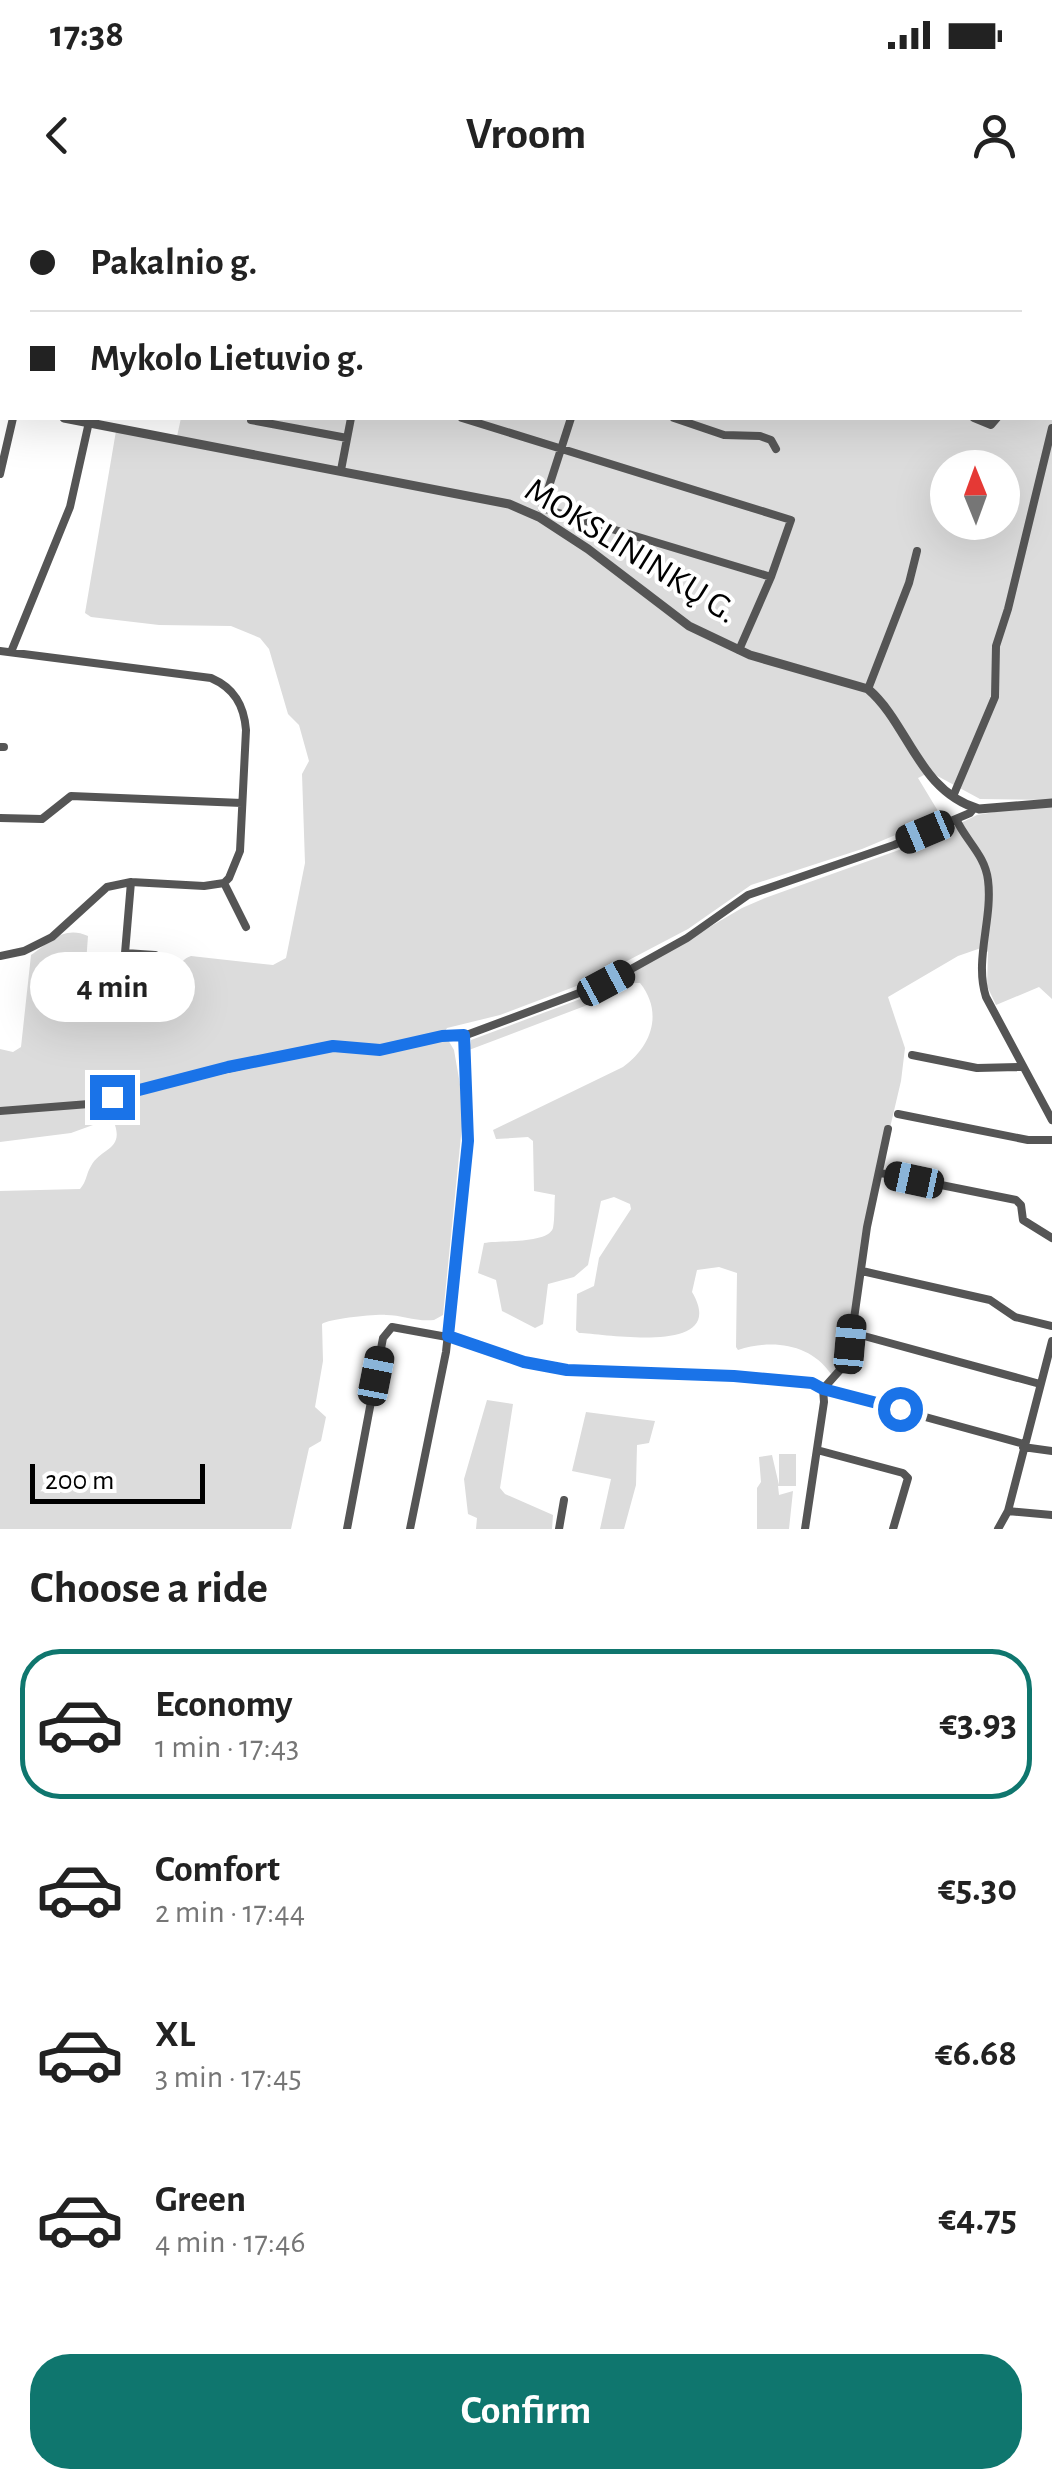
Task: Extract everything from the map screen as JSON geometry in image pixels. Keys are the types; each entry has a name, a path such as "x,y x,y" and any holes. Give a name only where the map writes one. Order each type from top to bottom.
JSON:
{"street":[{"path":"0,474 13,420"},
{"name":"MOKSLININKŲ G.","path":"76,420 498,500 540,512 680,620 738,650 868,689"},
{"path":"250,420 347,438"},
{"path":"341,470 351,420"},
{"path":"469,420 792,520 738,650"},
{"path":"570,420 540,512 771,577"},
{"path":"680,420 724,435 760,436 771,440 776,449"},
{"path":"11,652 70,508 89,422"},
{"path":"954,794 994,696 998,637 1052,428"},
{"path":"918,551 868,689 881,702 924,770 974,808"},
{"path":"0,651 194,674 223,684 236,697 245,720 237,862 224,882 204,886 131,882 107,887 42,942 24,952 0,956"},
{"path":"0,818 42,819 71,796 242,804"},
{"path":"0,1111 89,1104 193,1075 333,1046 380,1050 464,1035 595,988 687,938 748,895 894,845 974,808 1052,803"},
{"path":"956,819 983,859 988,876 990,909 982,982 986,997 1052,1120"},
{"path":"131,882 125,954 155,956"},
{"path":"224,882 246,927"},
{"path":"410,1529 448,1336 468,1141 464,1035"},
{"path":"912,1055 977,1068 1021,1067"},
{"path":"898,1114 1028,1140 1052,1140"},
{"path":"805,1529 823,1389 848,1361 867,1226 888,1129"},
{"path":"881,1173 1016,1200 1023,1220 1052,1238"},
{"path":"862,1271 990,1300 1015,1317 1052,1326"},
{"path":"347,1529 385,1332 397,1326 448,1336 524,1362 567,1370 812,1383 1023,1446 1052,1451"},
{"path":"864,1336 1049,1392"},
{"path":"998,1529 1008,1511 1052,1342"},
{"path":"816,1450 902,1473 908,1478 893,1529"},
{"path":"559,1529 564,1500"},
{"path":"1008,1511 1052,1516"}],"shaded area":[{"path":"181,420 1052,420 1052,800 980,799 930,772 918,778 941,816 862,849 751,885 688,929 587,982 500,1015 447,1028 444,1033 454,1050 462,1096 462,1126 443,1315 428,1320 372,1315 322,1324 323,1361 315,1407 326,1417 321,1441 309,1448 291,1529 0,1529 0,1191 80,1189 95,1160 114,1144 117,1133 115,1125 104,1121 71,1133 0,1142 0,1049 13,1052 21,1047 31,955 64,934 88,936 87,984 132,992 166,987 183,960 191,956 273,965 286,958 305,863 302,774 309,761 299,725 288,714 269,649 260,638 231,626 159,625 85,613 116,431 176,441"},
{"path":"1052,807 1052,999 1039,987 996,1005 987,986 988,952 981,948 958,956 888,997 905,1048 901,1081 865,1234 842,1365 831,1374 812,1356 789,1346 738,1350 737,1273 719,1267 697,1270 692,1292 699,1312 694,1326 681,1333 638,1337 579,1333 577,1294 594,1286 599,1258 631,1209 630,1204 614,1197 601,1201 588,1265 574,1277 548,1284 543,1324 535,1328 502,1311 496,1280 478,1273 484,1243 533,1239 549,1233 554,1224 555,1195 534,1191 533,1141 528,1137 496,1139 493,1130 623,1067 647,1040 653,1017 647,994 640,983 634,983 598,1001 469,1050 471,1040 599,992 765,898 924,841 977,815"},
{"path":"487,1400 513,1404 500,1488 505,1494 553,1515 552,1529 476,1529 477,1518 468,1514 464,1479"},
{"path":"586,1412 655,1421 649,1443 637,1445 636,1485 624,1529 600,1529 611,1479 572,1471"},
{"path":"779,1454 796,1454 796,1486 778,1486 779,1495 793,1491 789,1529 757,1529 759,1457 772,1455 779,1485"}],"route":[{"path":"112,1097 228,1067 333,1046 380,1050 464,1035 468,1141 448,1336 551,1368 812,1383 900,1409"}]}
